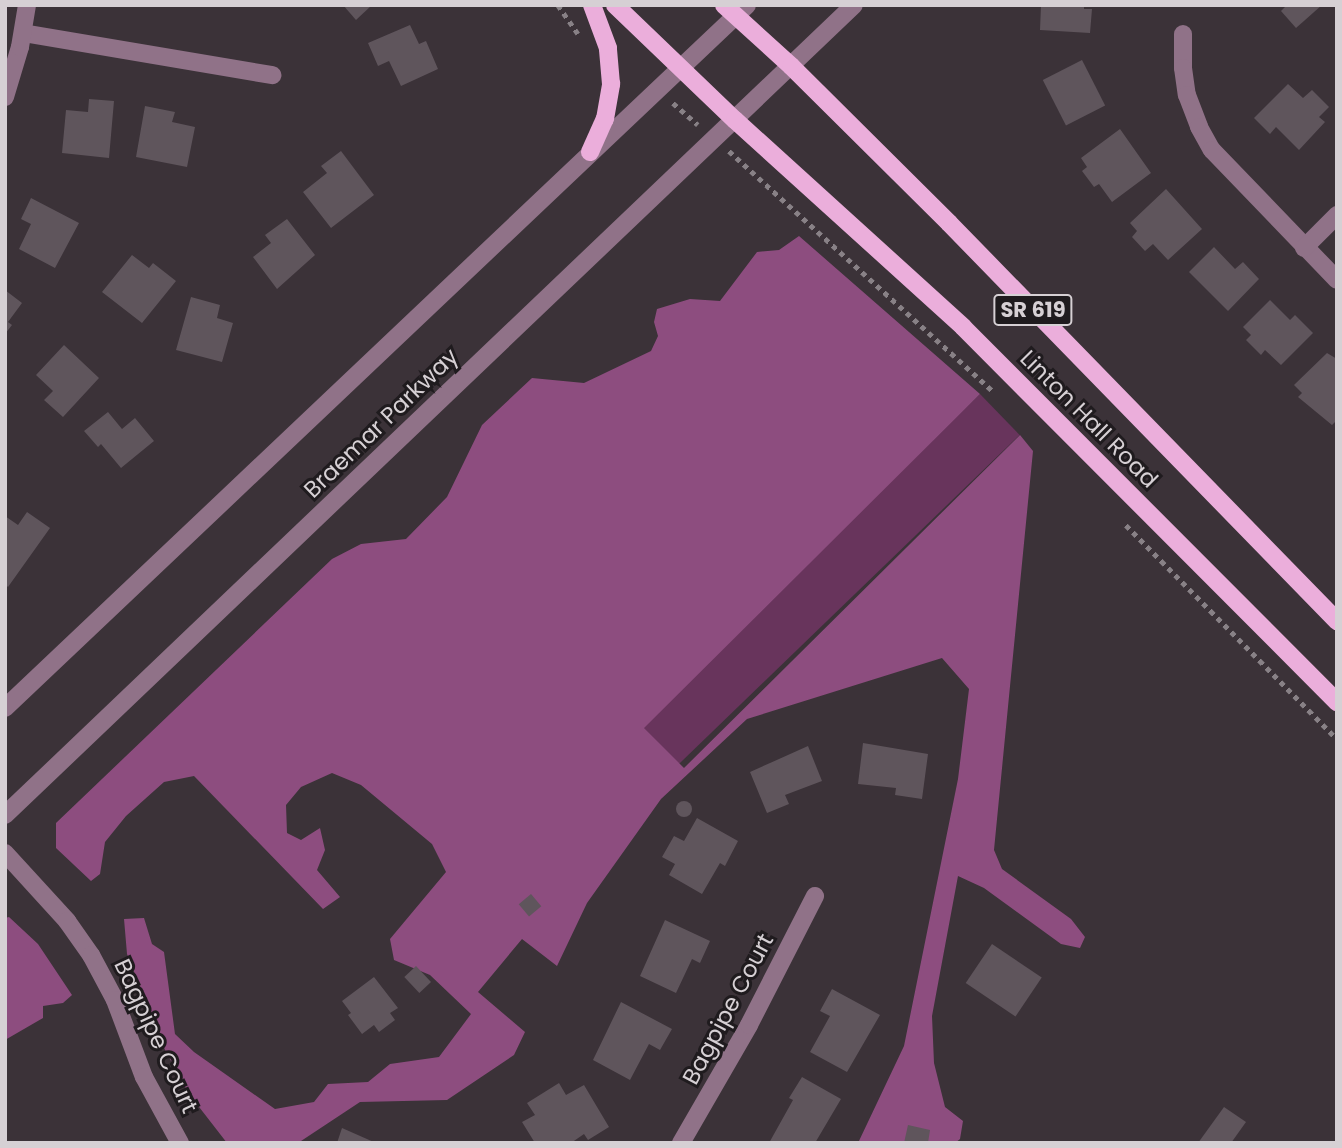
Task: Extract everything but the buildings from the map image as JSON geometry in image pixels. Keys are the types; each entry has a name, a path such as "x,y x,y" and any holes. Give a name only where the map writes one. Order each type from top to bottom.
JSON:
{"main road":[{"path":"590,152 605,119 611,84 608,48 592,5"},
{"name":"Linton Hall Road","path":"615,5 736,120 963,327 1337,702"},
{"name":"Linton Hall Road","path":"735,9 949,223 1337,621"}],"street":[{"path":"5,97 23,33 27,5"},
{"name":"Braemar Parkway","path":"5,815 736,120 853,5"},
{"path":"5,708 679,67 735,9"},
{"path":"23,33 272,75"},
{"path":"1183,34 1183,68 1187,95 1199,127 1212,150 1337,280"},
{"path":"1304,248 1337,215"},
{"name":"Bagpipe Court","path":"5,853 67,921 91,955 115,1000 144,1077 180,1143"},
{"name":"Bagpipe Court","path":"681,1143 750,1025 815,896"}],"path":[{"path":"558,5 568,16 579,37"},
{"path":"656,89 715,139 1000,398"},
{"path":"1117,516 1337,739"}],"shaded area":[{"path":"799,236 980,394 644,728 684,768 1020,435 1033,451 994,850 1002,869 1071,919 1085,937 1080,948 1061,944 984,888 958,876 932,1016 934,1063 945,1107 963,1121 960,1139 955,1143 858,1143 904,1046 958,779 969,689 942,658 747,719 661,799 587,903 557,966 522,939 478,992 525,1032 514,1055 447,1100 360,1102 298,1143 227,1143 189,1094 165,1050 127,954 124,919 144,918 152,944 164,952 175,1034 194,1052 275,1109 314,1102 328,1084 368,1082 390,1064 439,1057 471,1014 430,975 394,960 390,939 446,872 432,844 361,785 332,773 301,787 286,805 287,833 301,840 320,828 325,850 317,870 340,897 323,909 194,776 164,782 126,816 105,842 100,874 91,881 56,848 56,823 332,559 361,544 406,539 447,497 482,425 532,378 584,383 651,351 658,336 654,322 657,309 690,299 720,301 757,252 779,250"},
{"path":"980,394 1020,435 679,764 639,723"},
{"path":"9,917 38,944 72,995 63,1003 43,1006 43,1018 5,1040 5,918"}]}
